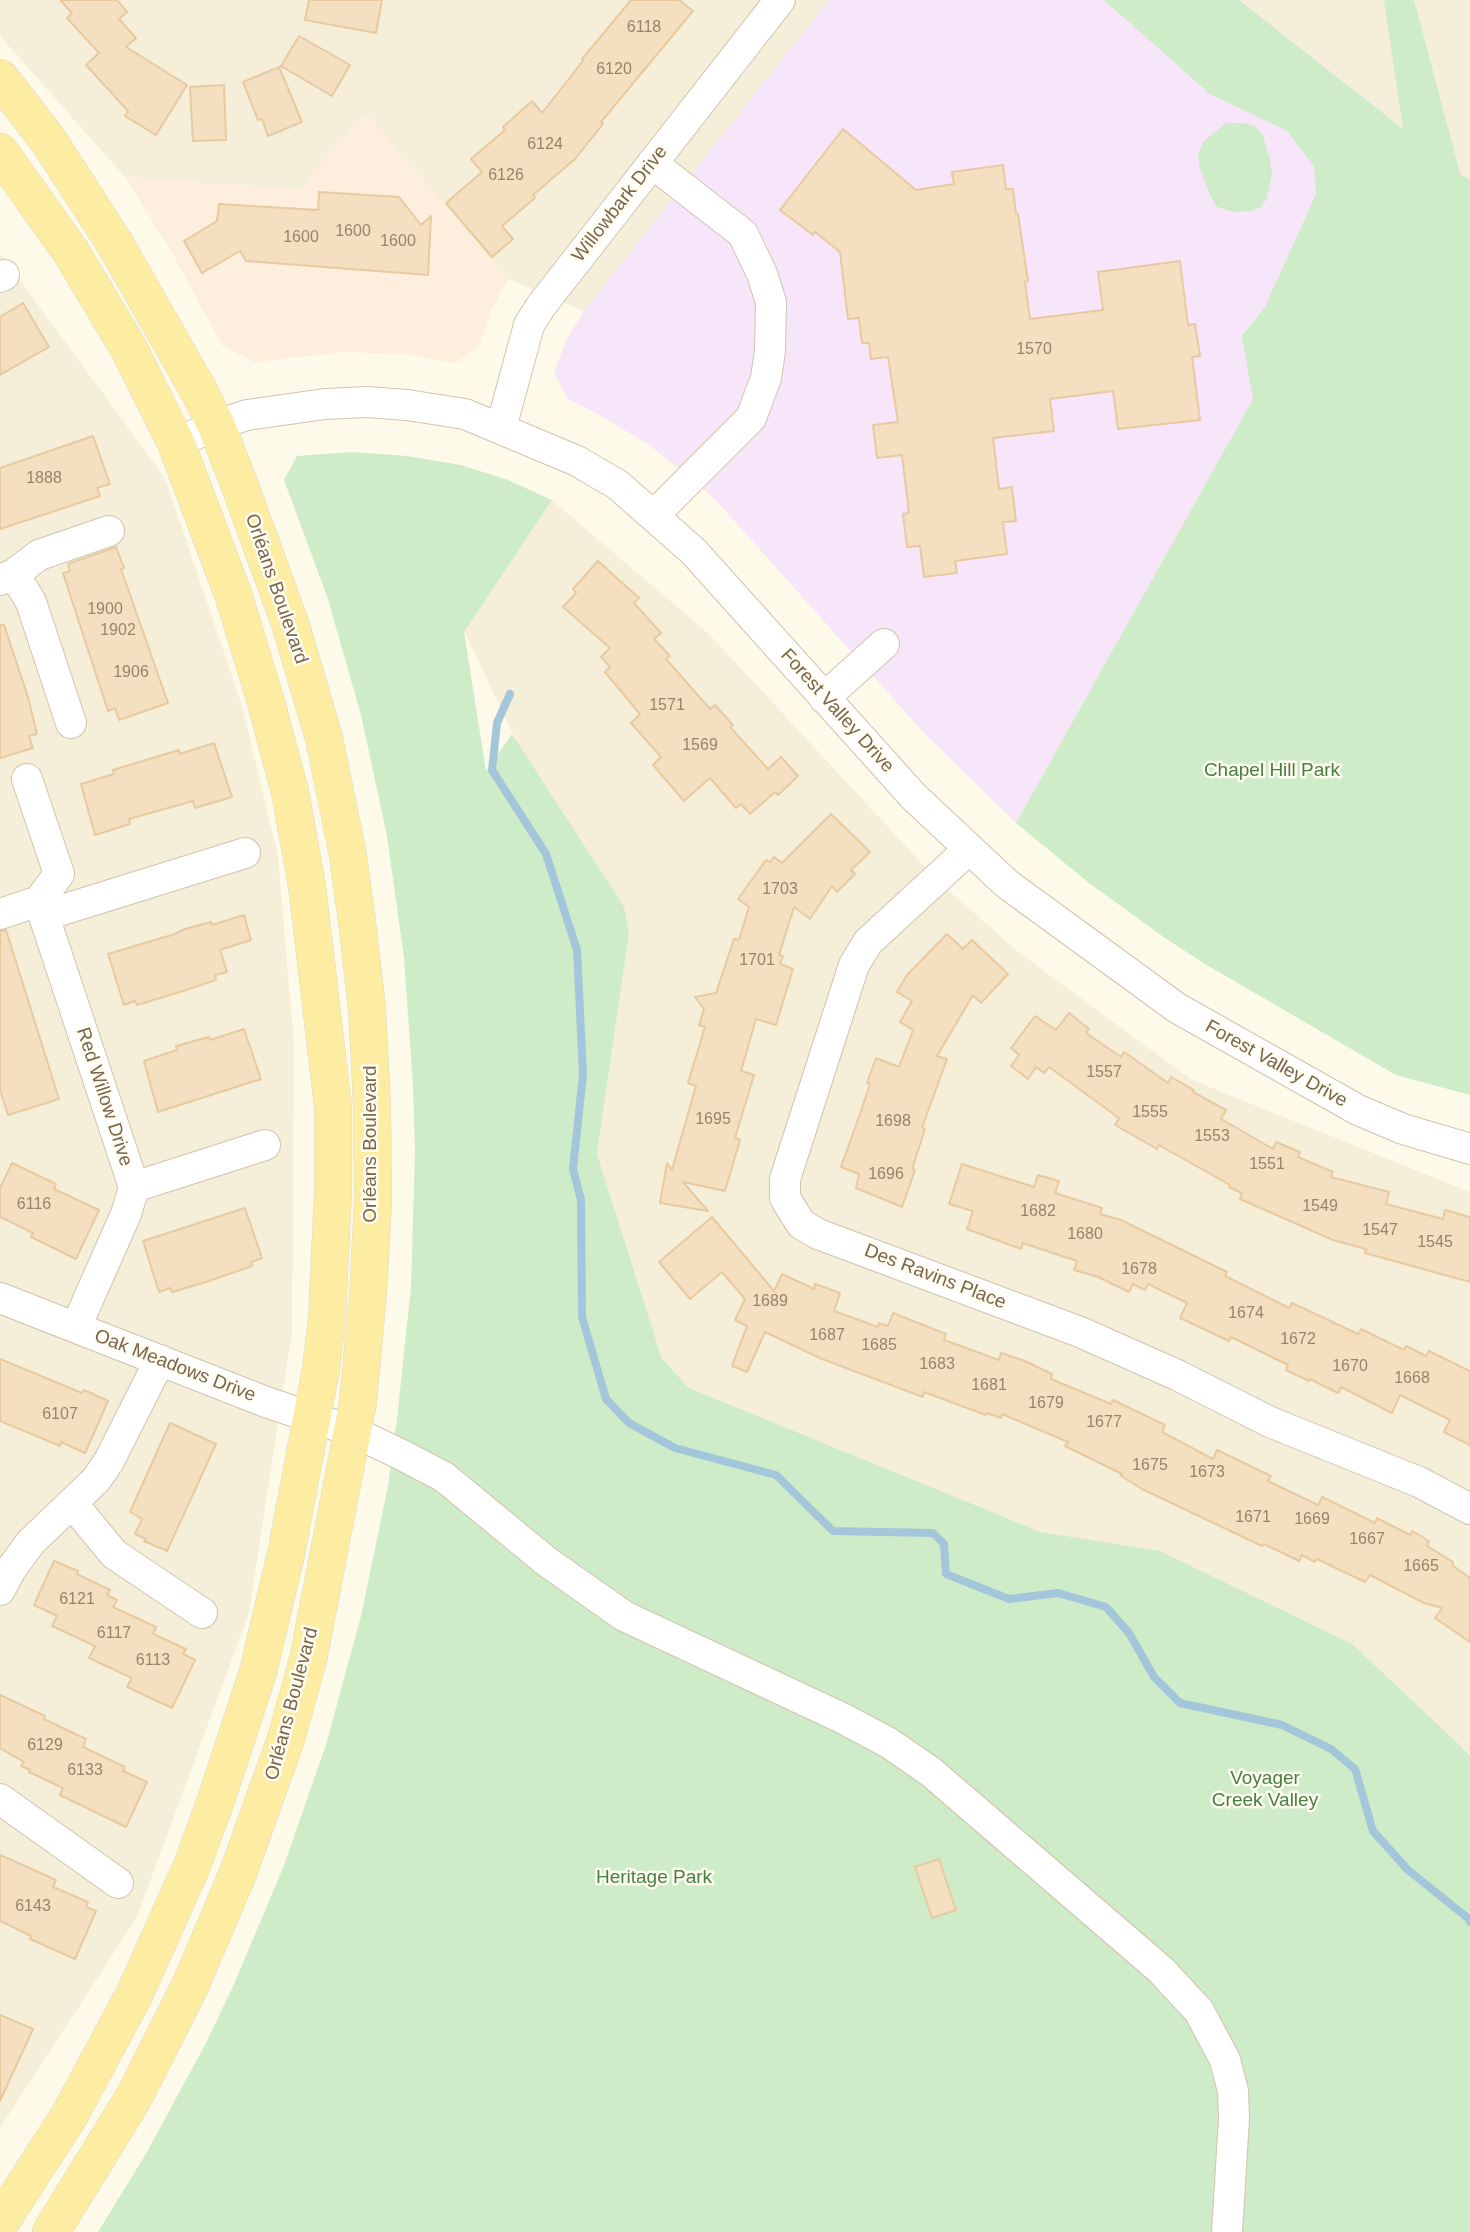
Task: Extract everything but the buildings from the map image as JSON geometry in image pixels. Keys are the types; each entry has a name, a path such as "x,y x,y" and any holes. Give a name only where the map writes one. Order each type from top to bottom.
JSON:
{"main road":[{"name":"Orléans Boulevard","path":"0,78 48,139 114,242 175,347 216,425 276,585 308,681 337,799 358,930 370,1057 373,1200 363,1362 308,1660 286,1738 243,1862 195,1975 121,2118 51,2232"},
{"name":"Orléans Boulevard","path":"0,152 97,292 135,361 176,443 251,649 279,746 307,886 333,1107 333,1194 327,1317 313,1419 284,1566 257,1672 191,1868 145,1970 103,2056 69,2116 0,2223"}],"street":[{"name":"Willowbark Drive","path":"501,428 529,325 554,288 780,0"},
{"path":"652,163 743,234 762,274 771,302 770,351 766,378 751,418 654,515"},
{"name":"Forest Valley Drive","path":"176,443 216,425 267,412 367,402 465,414 577,461 618,485 694,552 914,797 1007,884 1177,1008 1359,1110 1403,1129 1470,1149"},
{"path":"71,723 31,602 7,577 38,555 109,531"},
{"path":"824,698 884,644"},
{"path":"27,779 59,873 43,908"},
{"name":"Des Ravins Place","path":"969,849 868,942 854,965 785,1179 785,1198 801,1224 818,1234 1080,1332 1177,1375 1270,1422 1419,1482 1470,1509"},
{"path":"0,914 43,908 245,853"},
{"name":"Red Willow Drive","path":"43,908 134,1187 126,1214 76,1327"},
{"path":"134,1187 265,1145"},
{"name":"Oak Meadows Drive","path":"0,1298 313,1419 352,1431 444,1476 546,1561 624,1616 842,1718 888,1743 931,1772 1161,1970 1199,2011 1225,2060 1233,2091 1234,2119 1227,2232"},
{"path":"0,1590 11,1569 31,1542 96,1480 109,1461 160,1360"},
{"path":"72,1503 114,1554 202,1613"},
{"path":"0,1799 118,1883"}],"shaded area":[{"path":"0,0 829,0 584,311 508,279 365,113 300,190 125,177 0,36"},
{"path":"829,0 1240,0 1404,129 1016,823 924,733 720,505 649,445 568,399 554,373 566,340 584,311"},
{"path":"1240,0 1470,0 1470,181 1404,129"},
{"path":"365,112 508,279 490,312 478,348 455,363 405,354 345,352 255,362 223,347 171,251 125,177 300,190"},
{"path":"0,253 165,478 242,706 278,856 294,1046 292,1330 249,1613 137,1917 0,2128"},
{"path":"552,500 710,635 938,881 1017,951 1192,1080 1470,1192 1470,1755 1465,1749 1160,1551 1041,1532 689,1388 662,1359 597,1154 629,933 513,734 464,631"}],"green space":[{"name":"Chapel Hill Park","path":"1104,0 1239,0 1403,129 1384,0 1414,0 1460,173 1470,181 1470,1095 1396,1075 1205,964 1089,883 1016,823 1253,399 1242,336 1265,307 1316,194 1314,166 1287,131 1210,94"},
{"path":"1226,123 1255,126 1263,136 1270,160 1272,174 1266,200 1261,207 1251,211 1234,212 1217,207 1200,169 1198,155 1203,142"},
{"name":"Heritage Park","path":"352,452 407,456 461,465 508,480 552,500 464,632 486,771 512,734 624,907 629,933 597,1154 662,1359 689,1388 1041,1532 1160,1551 1352,1644 1470,1755 1470,2232 98,2232 147,2152 207,2041 283,1868 326,1745 361,1616 388,1486 411,1287 415,1153 404,958 387,836 361,715 327,596 284,480 297,456"}],"waterway":[{"path":"510,694 497,723 492,770 546,854 577,950 583,1074 573,1169 581,1200 582,1317 606,1399 629,1423 675,1448 776,1475 833,1531 933,1533 944,1544 946,1574 1009,1599 1058,1593 1106,1607 1129,1633 1154,1677 1180,1703 1282,1725 1331,1749 1355,1769 1373,1831 1408,1870 1470,1922"}],"park label":[{"name":"Voyager Creek Valley","path":"1265,1790"}]}
